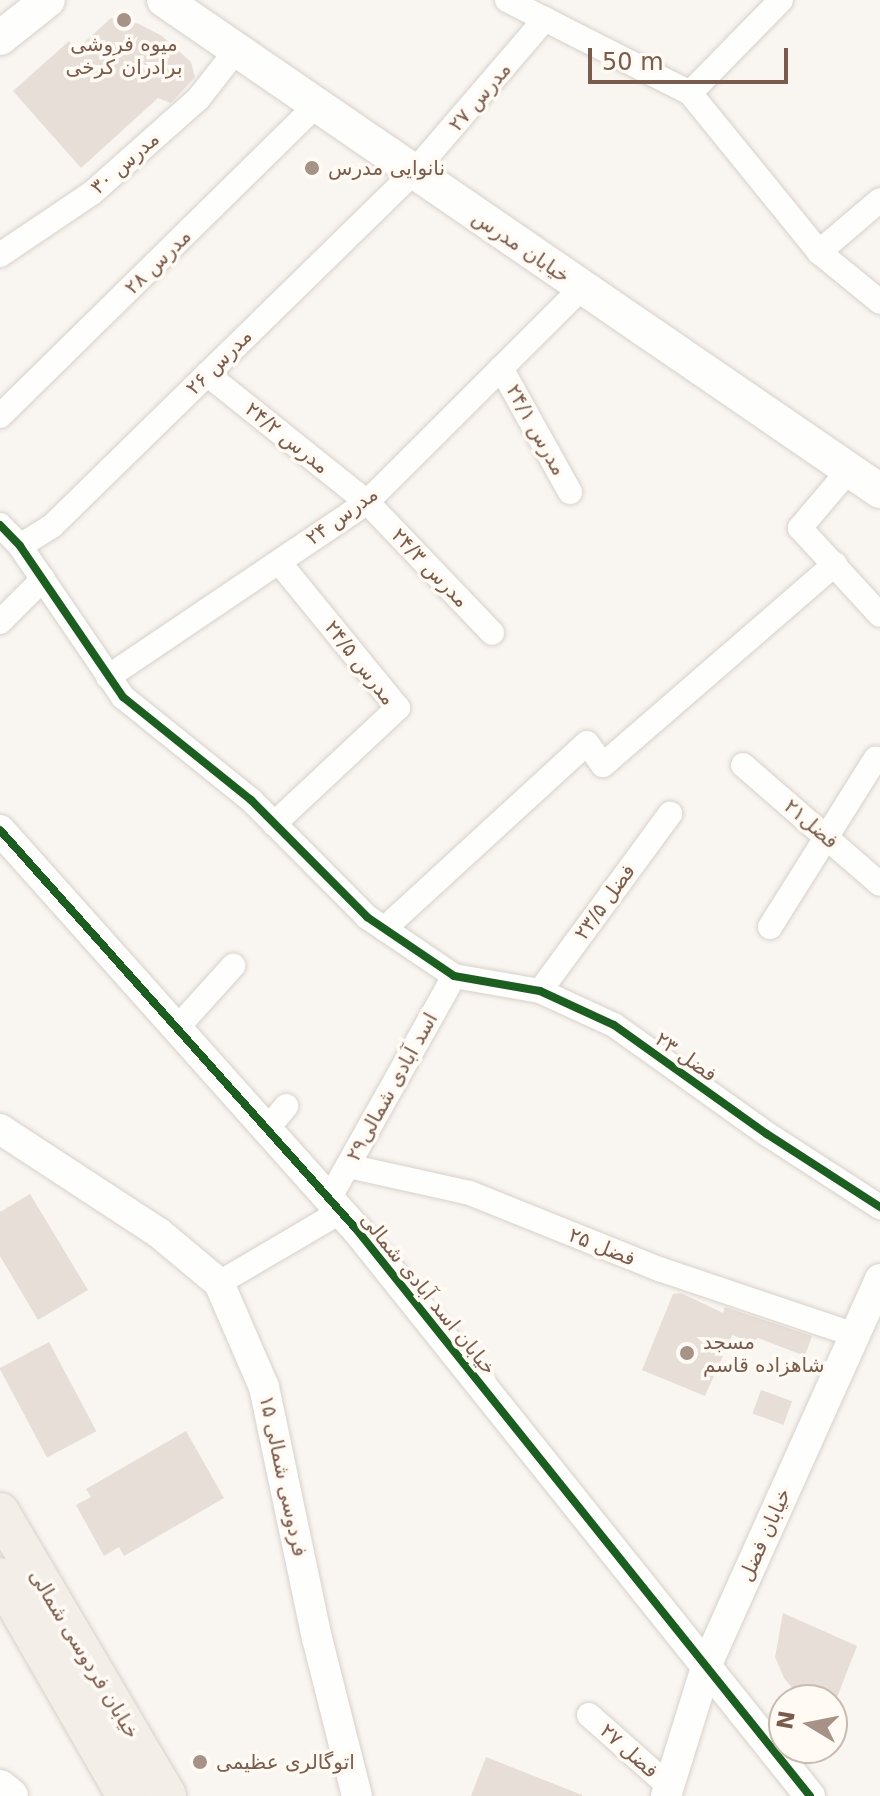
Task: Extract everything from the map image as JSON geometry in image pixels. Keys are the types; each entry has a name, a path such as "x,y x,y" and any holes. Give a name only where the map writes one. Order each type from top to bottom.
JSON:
{"main road":[{"path":"0,38 48,0"},
{"name":"خیابان مدرس","path":"164,0 235,52 880,491"},
{"name":"خیابان فردوسی شمالی","path":"0,1512 167,1796"},
{"name":"خیابان فردوسی شمالی","path":"0,1577 126,1796"},
{"path":"0,1787 11,1796"}],"street":[{"path":"507,0 690,93 819,252 880,302"},
{"path":"690,93 781,0"},
{"name":"مدرس ۲۷","path":"413,173 545,19"},
{"name":"مدرس ۳۰","path":"0,255 92,193 198,99 235,52"},
{"name":"مدرس ۲۸","path":"0,416 315,106"},
{"name":"مدرس ۲۶","path":"20,546 52,526 413,173"},
{"path":"819,252 880,200"},
{"name":"مدرس ۲۴","path":"108,677 367,502 582,288"},
{"name":"مدرس ۲۴/۱","path":"501,368 570,492"},
{"name":"مدرس ۲۴/۲","path":"207,374 367,502"},
{"path":"849,470 800,528 880,615"},
{"name":"مدرس ۲۴/۳","path":"367,502 492,633"},
{"path":"0,525 20,546 123,697 251,800 367,917 454,976"},
{"name":"مدرس ۲۴/۵","path":"274,824 398,708 279,562"},
{"path":"384,929 587,743 603,765 835,564"},
{"path":"0,622 43,579"},
{"path":"770,927 876,758"},
{"name":"فضل۲۱","path":"743,765 880,884"},
{"name":"فضل ۲۳/۵","path":"540,991 670,814"},
{"name":"خیابان اسد آبادی شمالی","path":"0,830 177,1028 276,1118 335,1206 707,1664 810,1796"},
{"path":"177,1028 233,966"},
{"name":"فضل ۲۳","path":"454,976 540,991 614,1025 767,1134 880,1207"},
{"name":"اسد آبادی شمالی۲۹","path":"335,1206 348,1166 454,976"},
{"name":"فردوسی شمالی ۱۵","path":"0,1129 159,1233 219,1283 267,1400 317,1638 357,1796"},
{"name":"فضل ۲۵","path":"348,1166 470,1193 659,1269 855,1335"},
{"path":"219,1283 335,1206"},
{"name":"خیابان فضل","path":"668,1791 707,1664 880,1279"},
{"name":"فضل ۲۷","path":"589,1715 668,1791"}],"building":[{"path":"111,18 139,24 162,36 191,62 195,77 171,103 158,98 81,168 13,91 69,41 76,50"},
{"path":"30,1194 88,1290 38,1320 0,1256 0,1212"},
{"name":"مسجد شاهزاده قاسم","path":"681,1293 723,1313 725,1307 812,1336 805,1356 758,1338 752,1342 732,1335 705,1396 642,1370 673,1294"},
{"path":"49,1342 96,1431 47,1457 0,1368"},
{"path":"761,1390 792,1401 783,1425 752,1413"},
{"path":"186,1431 224,1498 124,1556 119,1547 104,1556 76,1505 91,1497 86,1489"},
{"path":"783,1613 857,1646 842,1684 789,1684 775,1657"},
{"path":"486,1757 582,1795 582,1796 471,1796"}],"cycle path":[{"path":"0,525 20,546 123,697 251,800 367,917 454,976 540,991 614,1025 767,1134 880,1207"},
{"path":"0,830 357,1230 810,1796"}],"place":[{"name":"میوه فروشی برادران کرخی","path":"124,20"},
{"name":"نانوایی مدرس","path":"312,168"},
{"name":"مسجد شاهزاده قاسم","path":"687,1353"},
{"name":"اتوگالری عظیمی","path":"200,1762"}]}
